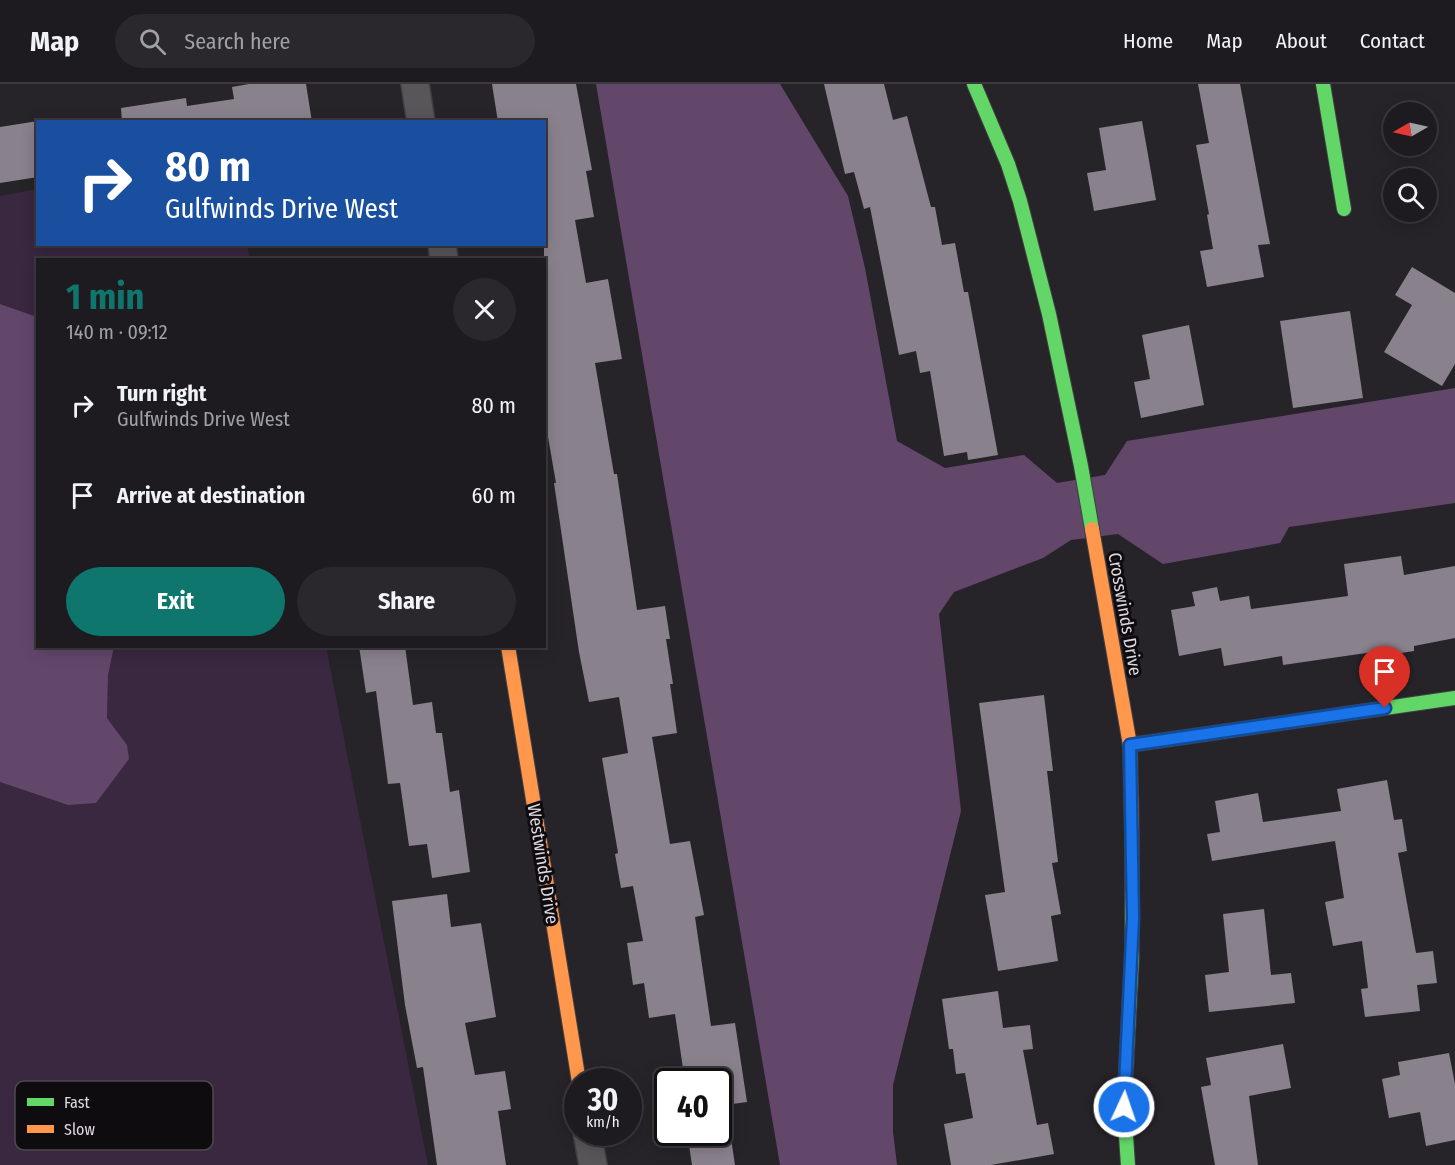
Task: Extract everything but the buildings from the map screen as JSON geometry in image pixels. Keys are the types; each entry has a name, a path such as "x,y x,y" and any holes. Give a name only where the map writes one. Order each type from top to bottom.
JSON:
{"street":[{"path":"415,84 421,120"},
{"name":"Crosswinds Drive","path":"974,84 1008,164 1020,201 1049,314 1081,466 1130,745 1132,956 1124,1107 1128,1165"},
{"path":"1323,84 1344,208"},
{"name":"Westwinds Drive","path":"508,648 577,1068"},
{"path":"1130,745 1455,698"},
{"path":"590,1146 593,1165"}],"shaded area":[{"path":"596,84 780,84 848,196 865,268 897,441 945,468 1024,455 1057,483 1105,475 1127,441 1455,388 1455,503 1289,527 1280,543 1163,564 1118,534 1071,540 1043,558 954,592 939,614 961,811 893,1085 893,1132 897,1165 780,1165"},
{"path":"36,189 36,246 247,246 250,258 36,258 36,317 0,304 0,196"},
{"path":"0,304 36,317 36,648 114,648 108,675 107,718 127,745 129,759 96,803 68,805 0,782"},
{"path":"114,648 326,648 428,1165 0,1165 0,782 68,805 127,745 107,718 108,675"}],"traffic: fast":[{"path":"974,84 1008,164 1020,201 1049,314 1092,529"},
{"path":"1323,84 1344,209"},
{"path":"1130,745 1455,698"},
{"path":"1128,1165 1124,1107 1132,956 1132,834"}],"traffic: slow":[{"path":"1092,529 1130,745 1132,834"},
{"path":"508,648 577,1068"}],"route":[{"path":"1124,1107 1133,918 1130,745 1385,708"}]}
